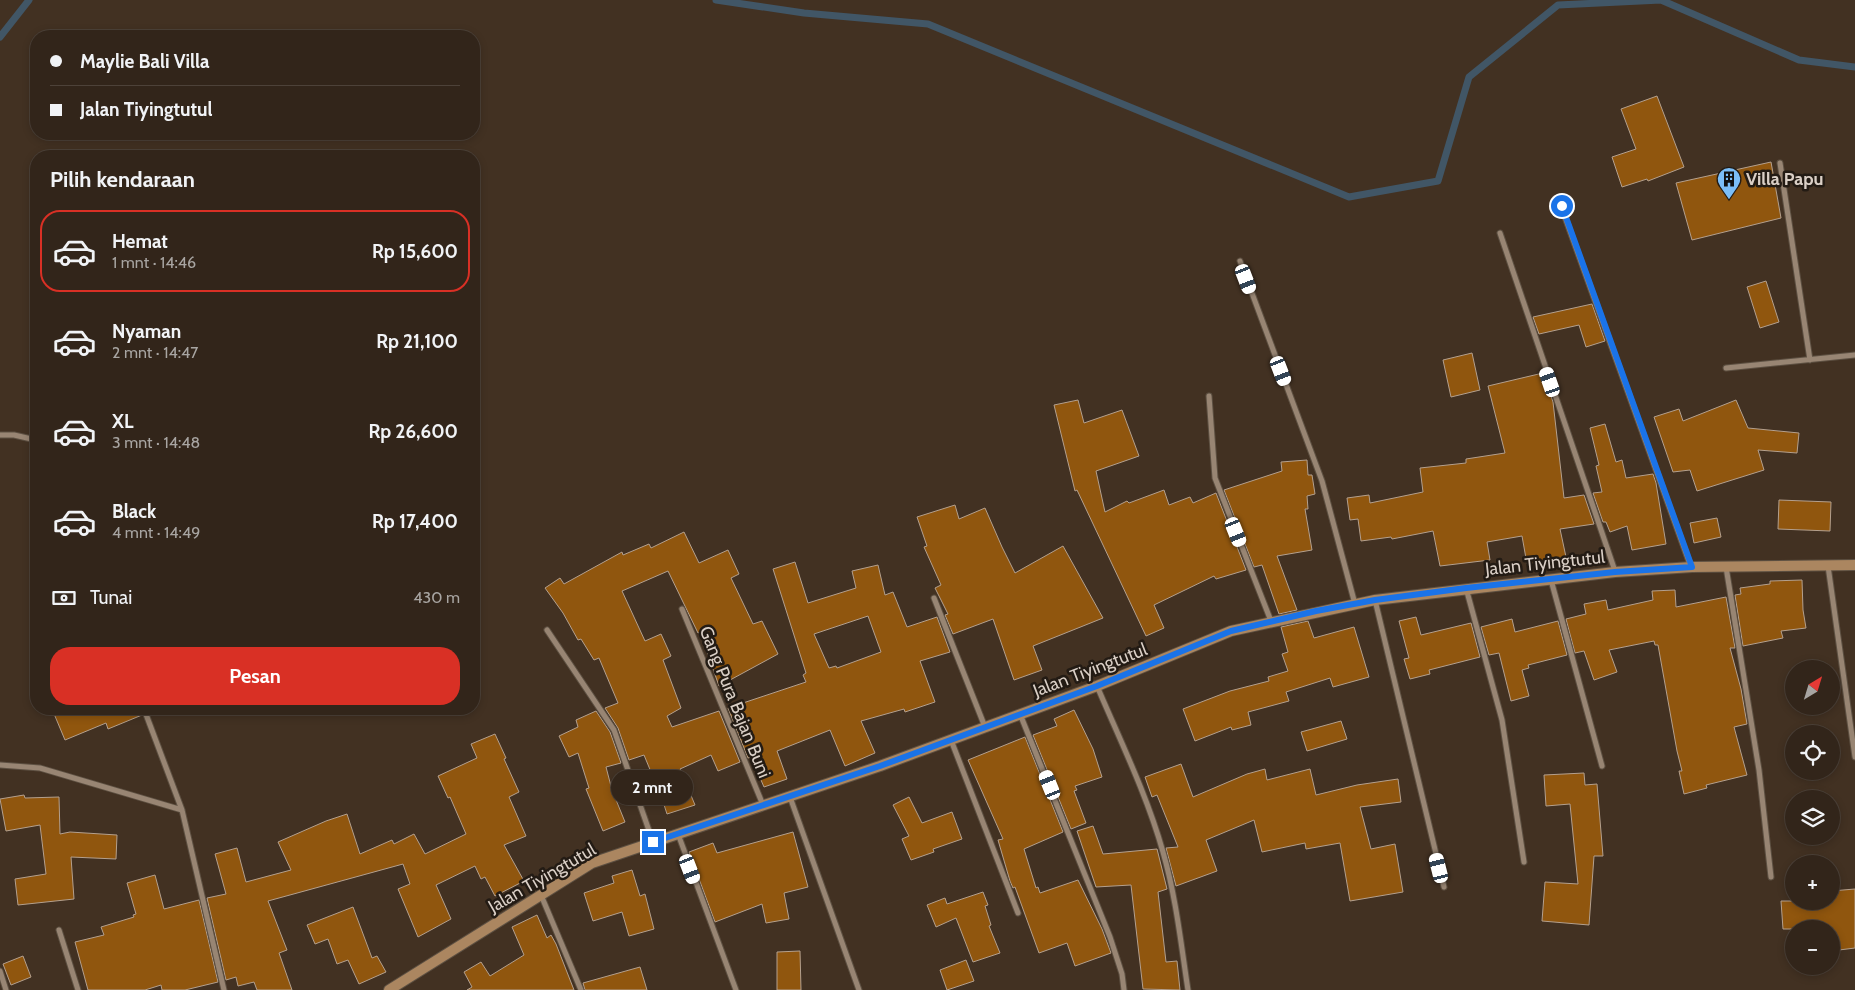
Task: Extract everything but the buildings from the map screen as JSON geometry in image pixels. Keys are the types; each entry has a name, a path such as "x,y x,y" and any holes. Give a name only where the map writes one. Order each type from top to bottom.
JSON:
{"street":[{"path":"1780,163 1810,360"},
{"path":"1562,206 1692,567"},
{"path":"1500,234 1615,572"},
{"path":"1240,260 1322,481 1355,604"},
{"path":"1726,368 1855,356"},
{"path":"1209,396 1215,478 1271,621"},
{"path":"0,435 14,435 30,439"},
{"name":"Jalan Tiyingtutul","path":"389,990 592,863 880,766 1097,686 1231,631 1375,600 1615,572 1726,566 1855,565"},
{"path":"1726,566 1758,770 1771,877"},
{"path":"1828,566 1855,757"},
{"path":"1551,579 1602,766"},
{"path":"1466,588 1502,720 1524,862"},
{"path":"934,598 985,727"},
{"path":"1375,600 1444,887"},
{"name":"Gang Pura Bajan Buni","path":"682,609 763,805"},
{"path":"547,630 614,730 653,842"},
{"path":"1097,686 1148,809 1163,852 1175,905 1188,990"},
{"path":"1020,714 1110,937 1122,974 1124,990"},
{"path":"146,715 182,810 224,990"},
{"path":"951,739 1018,913"},
{"path":"0,765 40,768 182,810"},
{"path":"790,796 859,990"},
{"path":"678,834 736,990"},
{"path":"541,894 581,990"},
{"path":"59,930 78,990"},
{"path":"0,971 6,990"}],"waterway":[{"path":"0,37 29,0"},
{"path":"716,0 804,13 928,24 1349,197 1438,181 1469,77 1558,5 1661,0 1799,60 1855,67"}],"place":[{"name":"Villa Papu","path":"1729,200"}],"route":[{"path":"653,842 880,766 1097,686 1231,631 1316,611 1375,600 1615,572 1692,567 1562,206"}]}
